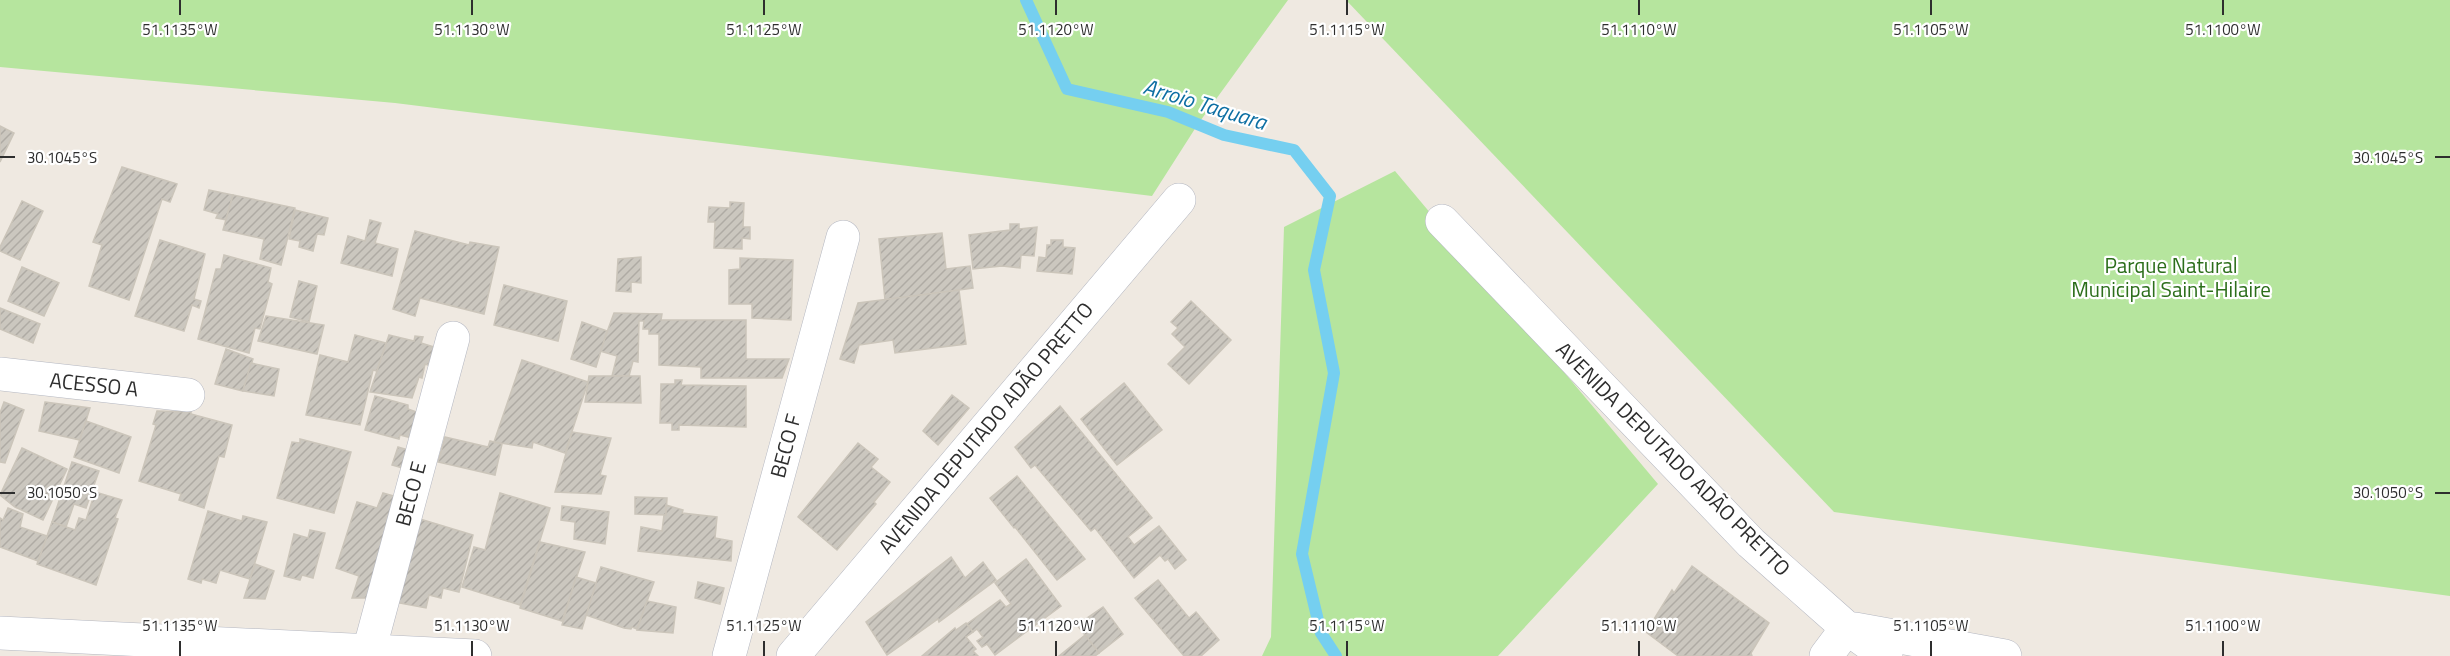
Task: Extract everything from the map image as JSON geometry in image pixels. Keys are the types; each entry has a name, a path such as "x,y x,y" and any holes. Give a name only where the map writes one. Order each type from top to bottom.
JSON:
{"street":[{"name":"AVENIDA DEPUTADO ADÃO PRETTO","path":"793,656 1179,200"},
{"name":"AVENIDA DEPUTADO ADÃO PRETTO","path":"1442,221 1751,543 1847,628 1886,656"},
{"name":"BECO F","path":"729,656 843,237"},
{"name":"BECO E","path":"369,651 453,338"},
{"name":"ACESSO A","path":"0,374 188,395"},
{"path":"1826,656 1847,628 2005,656"},
{"path":"0,633 475,656"}],"green space":[{"path":"0,0 1288,0 1198,124 1152,196 395,103 0,67"},
{"name":"Parque Natural Municipal Saint-Hilaire","path":"1346,0 2450,0 2450,596 1834,512"},
{"path":"1395,171 1658,484 1498,656 1262,656 1271,637 1284,227"}],"building":[{"path":"0,126 14,133 0,162"},
{"path":"122,167 177,184 170,202 162,199 129,300 89,286 102,245 93,242"},
{"path":"209,190 233,195 226,220 216,218 218,214 204,210"},
{"path":"233,195 295,208 281,265 260,259 264,239 223,230"},
{"path":"22,201 43,211 20,260 0,251 0,247"},
{"path":"730,202 744,203 743,227 750,227 750,239 742,238 742,249 714,248 715,222 708,222 709,207 730,208"},
{"path":"295,210 328,218 324,235 317,234 313,251 299,247 300,241 289,239"},
{"path":"370,220 381,223 375,243 398,249 392,276 341,263 348,236 365,241"},
{"path":"1010,224 1019,224 1019,229 1037,227 1034,256 1021,255 1020,268 1002,266 973,269 969,235 1010,230"},
{"path":"415,231 469,245 470,242 499,247 484,314 420,298 415,316 393,309"},
{"path":"942,233 946,269 970,266 973,288 885,300 879,239"},
{"path":"160,240 205,254 194,299 201,301 199,308 192,305 184,331 135,316"},
{"path":"1051,240 1063,240 1063,247 1075,248 1072,274 1037,271 1039,257 1046,258 1047,245 1051,245"},
{"path":"224,255 271,268 268,282 272,284 260,329 255,328 249,353 198,339 216,269 221,269"},
{"path":"641,257 641,283 631,282 631,292 616,291 618,259"},
{"path":"740,258 793,260 791,320 752,318 752,304 729,304 729,270 740,269"},
{"path":"22,267 59,283 44,316 8,301"},
{"path":"299,281 317,286 309,322 290,317"},
{"path":"504,285 567,301 558,341 494,325"},
{"path":"959,290 966,344 895,353 893,340 859,345 854,363 840,359 858,303"},
{"path":"1191,301 1231,340 1189,384 1168,364 1185,347 1172,334 1178,328 1171,322"},
{"path":"0,308 40,324 33,343 0,329"},
{"path":"614,313 662,314 661,320 746,320 746,359 789,359 782,378 701,378 701,367 659,365 659,334 649,334 649,329 643,329 644,321 639,321 638,362 633,361 629,376 612,376 617,356 600,351"},
{"path":"266,316 324,325 317,354 258,341"},
{"path":"582,322 607,331 596,367 571,359"},
{"path":"355,335 386,343 377,371 373,370 360,425 306,415 320,355 348,362"},
{"path":"389,335 414,341 415,336 423,337 421,343 434,347 428,365 425,364 422,378 419,377 412,398 370,392"},
{"path":"226,349 253,359 243,391 215,384"},
{"path":"522,360 588,382 565,453 533,442 532,448 494,442"},
{"path":"251,363 279,369 274,396 243,391"},
{"path":"589,376 640,376 641,403 585,402"},
{"path":"675,380 682,380 681,385 746,386 746,427 679,425 679,430 672,430 672,423 660,423 661,384 675,384"},
{"path":"1124,383 1162,430 1117,465 1081,419"},
{"path":"952,395 969,408 938,445 923,431"},
{"path":"375,396 408,405 408,409 419,413 412,438 400,435 399,439 365,430"},
{"path":"4,402 24,410 5,463 0,462 0,413"},
{"path":"45,402 90,408 80,440 39,431"},
{"path":"1060,406 1152,518 1128,537 1134,545 1159,526 1186,560 1175,569 1168,559 1165,561 1160,555 1134,578 1095,528 1091,531 1035,465 1031,468 1015,447"},
{"path":"157,411 191,412 191,414 232,425 224,457 219,456 204,508 179,500 181,494 139,481 156,425 153,424"},
{"path":"86,421 131,437 119,473 74,457"},
{"path":"572,432 611,438 600,475 606,476 601,494 555,492"},
{"path":"445,437 488,447 490,441 502,444 495,475 438,462"},
{"path":"300,439 351,452 334,513 277,498 292,442 300,443"},
{"path":"858,443 878,459 871,467 890,482 874,502 876,504 837,550 798,517"},
{"path":"398,447 415,452 410,470 392,465"},
{"path":"22,448 67,469 43,520 15,507 0,495"},
{"path":"72,462 99,471 86,508 74,504 66,527 52,522"},
{"path":"1017,476 1085,559 1057,580 990,498"},
{"path":"95,492 122,500 96,585 37,564 52,522 75,530 79,518 86,520"},
{"path":"383,493 401,498 369,598 352,598 359,576 336,568 357,502 377,508"},
{"path":"500,493 550,508 520,605 462,587 474,547 485,550"},
{"path":"635,497 667,498 666,515 635,514"},
{"path":"666,505 683,510 682,513 717,517 715,538 732,541 731,561 638,551 641,527 662,531"},
{"path":"562,506 609,512 605,544 574,539 575,522 561,520"},
{"path":"8,508 23,514 20,527 47,536 38,561 0,547 0,518 3,520"},
{"path":"208,511 242,521 243,516 267,522 250,579 220,570 216,583 202,579 201,583 188,579"},
{"path":"420,519 473,535 459,592 443,588 441,598 429,595 426,608 394,602"},
{"path":"310,530 325,533 313,578 302,575 300,580 284,576 294,534 308,538"},
{"path":"540,542 585,552 562,621 520,608"},
{"path":"951,557 965,578 983,562 996,580 939,622 938,619 887,655 866,622"},
{"path":"1026,559 1061,606 995,655 987,644 982,647 977,641 983,637 977,629 973,632 967,624 1000,600 1006,607 1011,604 995,583"},
{"path":"255,564 274,571 265,599 244,598"},
{"path":"1692,566 1769,623 1751,653 1752,656 1678,656 1646,632 1672,590 1674,593"},
{"path":"601,567 654,582 637,629 624,628 586,615"},
{"path":"576,577 596,583 582,629 562,625"},
{"path":"1158,580 1189,618 1196,612 1219,640 1201,656 1184,656 1135,598"},
{"path":"698,582 724,588 720,604 695,598"},
{"path":"647,601 676,607 673,633 637,630"},
{"path":"1103,607 1123,634 1099,653 1077,625"},
{"path":"966,623 973,632 966,637 976,649 973,651 978,656 922,656 955,628 956,630"},
{"path":"1085,635 1099,653 1095,656 1059,656"}],"waterway":[{"name":"Arroio Taquara","path":"1026,0 1067,89 1168,112 1224,135 1294,150 1330,196 1314,270 1334,373 1302,554 1321,633 1336,656"}]}
